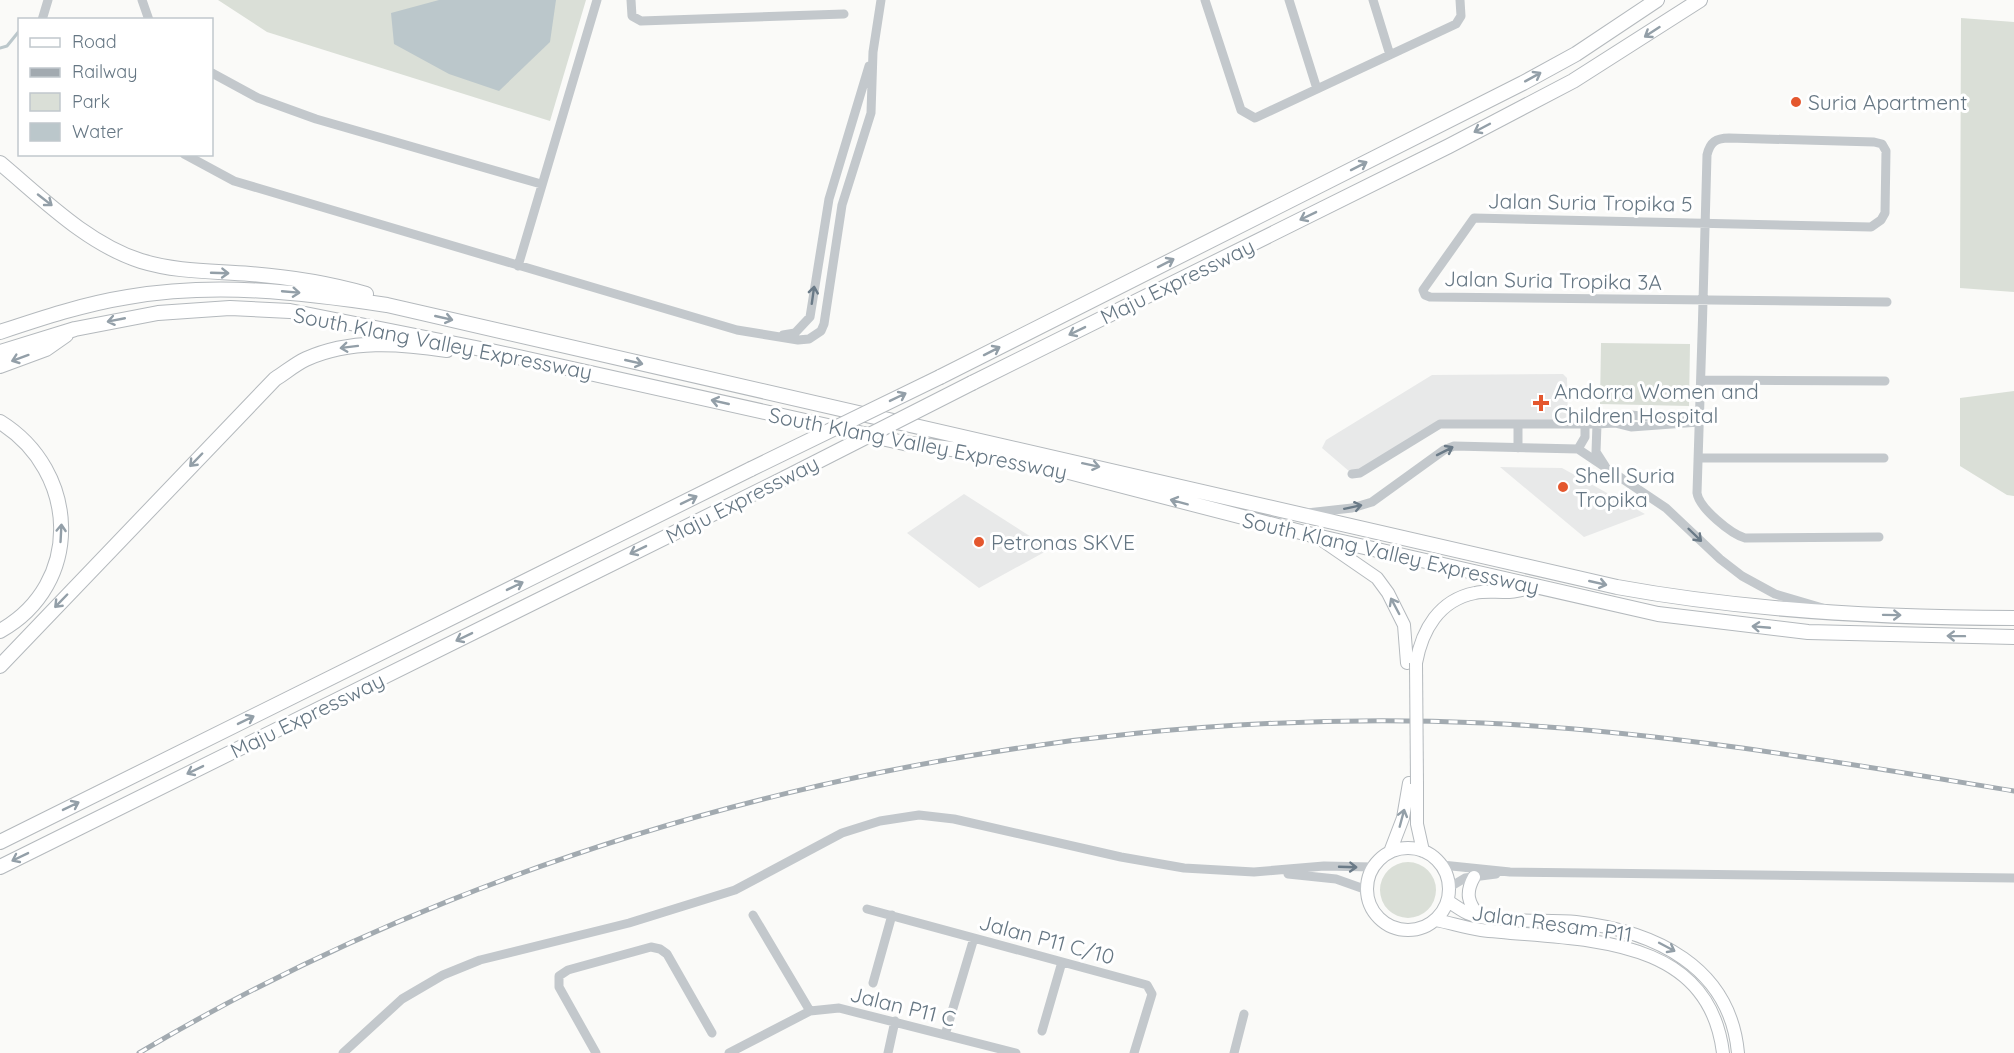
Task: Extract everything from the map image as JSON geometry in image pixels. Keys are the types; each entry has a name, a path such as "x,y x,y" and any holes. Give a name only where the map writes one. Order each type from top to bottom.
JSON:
{"highway":[{"name":"Maju Expressway","path":"0,842 940,377 1523,83 1576,54 1657,0"},
{"name":"Maju Expressway","path":"0,867 1449,146 1573,81 1700,0"},
{"path":"0,163 91,236 140,261 180,271 250,274 325,283 366,294 387,304"},
{"name":"South Klang Valley Expressway","path":"0,332 32,321 128,296 199,289 281,291 387,304 1617,587 1735,606 1833,613 2014,618"},
{"name":"South Klang Valley Expressway","path":"0,352 75,329 158,313 220,308 264,309 320,316 491,351 904,443 1007,456 1316,536 1658,614 1743,625 1845,634 2014,637"},
{"path":"0,321 32,321"},
{"path":"0,366 46,349 75,329"},
{"path":"0,666 251,402 275,379 305,359 339,349 400,343 457,352 491,351"},
{"path":"0,422 26,441 42,462 54,484 61,508 62,533 58,557 49,581 27,612 17,622 0,631"}],"main road":[{"path":"1316,536 1377,578 1388,593 1404,625 1411,663 1413,783 1417,824 1423,851"},
{"path":"1411,663 1423,633 1432,620 1453,601 1473,593 1505,593 1535,587"},
{"path":"1390,852 1413,783"},
{"path":"1406,848 1423,851 1442,865 1450,887 1448,901 1436,920 1415,930 1392,927 1374,912 1367,890 1373,867 1390,852 1406,848"},
{"path":"1474,877 1468,887 1468,898 1479,916"},
{"name":"Jalan Resam P11","path":"1448,901 1468,914 1576,922 1618,930 1660,944 1682,956 1711,984 1733,1021 1738,1053"},
{"name":"Jalan Resam P11","path":"1436,920 1479,930 1605,942 1654,957 1673,968 1700,994 1719,1026 1723,1053"}],"street":[{"path":"43,18 48,0"},
{"path":"142,0 148,18"},
{"path":"518,266 597,0"},
{"path":"631,0 632,16 641,21 844,15"},
{"path":"188,156 234,181 518,266 737,330 798,340 809,339 821,331 824,324 842,205 869,123 873,52 881,0"},
{"path":"1205,0 1241,110 1245,114 1261,117 1456,24 1462,10 1460,0"},
{"path":"1289,0 1317,89"},
{"path":"1373,0 1390,55"},
{"path":"781,336 795,333 810,317 829,199 873,52"},
{"path":"213,74 258,98 316,119 541,184"},
{"path":"853,120 861,119 871,103"},
{"path":"853,120 859,132 857,160"},
{"name":"Jalan Suria Tropika 5","path":"1474,218 1705,223 1871,226 1881,220 1886,213 1886,151 1882,144 1874,142 1720,138 1709,147 1705,223"},
{"name":"Jalan Suria Tropika 3A","path":"1474,218 1423,290 1425,295 1703,300"},
{"path":"1705,223 1698,499 1736,536 1745,538 1879,537"},
{"path":"819,253 829,254 836,242"},
{"path":"1703,300 1887,302"},
{"path":"1701,380 1885,381"},
{"path":"1352,474 1360,473 1440,424 1597,424 1631,415 1700,422"},
{"path":"1518,424 1518,448"},
{"path":"1578,449 1585,437 1586,424"},
{"path":"1597,424 1596,452 1608,470"},
{"path":"1304,514 1352,508 1372,502 1444,450 1454,446 1578,449 1666,508 1720,559 1742,576 1775,594 1813,604 1833,613"},
{"path":"1698,458 1884,458"},
{"path":"343,1053 402,999 443,975 480,960 629,923 735,890 842,834 880,821 919,815 954,819 1121,858 1184,868 1271,872 1336,879 1367,890"},
{"path":"1442,865 1510,872 2014,878"},
{"path":"1271,872 1324,866 1373,867"},
{"path":"1450,887 1459,880 1510,872"},
{"name":"Jalan P11 C/10","path":"867,909 1148,985 1152,994 1134,1053"},
{"path":"753,915 810,1011"},
{"path":"873,983 892,915"},
{"path":"945,1035 974,938"},
{"path":"596,1053 559,987 559,976 568,970 651,947 668,954 712,1033"},
{"path":"1042,1031 1062,962"},
{"name":"Jalan P11 C","path":"729,1053 754,1045 810,1011 825,1008 852,1009 1016,1053"},
{"path":"1234,1053 1244,1014"},
{"path":"888,1053 895,1021"},
{"name":"Jalan P11 C","path":"746,1053 754,1045"}],"shaded area":[{"path":"1563,374 1567,378 1568,421 1441,421 1360,470 1350,472 1322,448 1326,440 1432,375"},
{"path":"1500,467 1562,468 1645,514 1584,537"},
{"path":"964,494 1050,549 979,588 907,533"}],"green space":[{"path":"218,0 586,0 550,121 267,32"},
{"path":"1961,18 2014,22 2014,292 1960,288"},
{"path":"1601,343 1690,344 1689,406 1600,404"},
{"path":"2014,391 2014,496 2007,495 1960,466 1960,398"},
{"path":"1408,862 1419,864 1428,870 1434,879 1436,890 1434,901 1428,910 1419,916 1408,918 1397,916 1388,910 1382,901 1380,890 1382,879 1388,870 1397,864"}],"water":[{"path":"439,0 556,0 550,42 499,91 449,74 394,44 391,13"}],"waterway":[{"path":"0,48 7,46 18,32"}],"railway":[{"path":"139,1053 290,971 450,900 616,841 787,793 961,757 1136,733 1311,722 1483,723 1683,740 2014,791"}],"place":[{"name":"Suria Apartment","path":"1796,102"},
{"name":"Andorra Women and Children Hospital","path":"1541,403"},
{"name":"Shell Suria Tropika","path":"1563,487"},
{"name":"Petronas SKVE","path":"979,542"}]}
